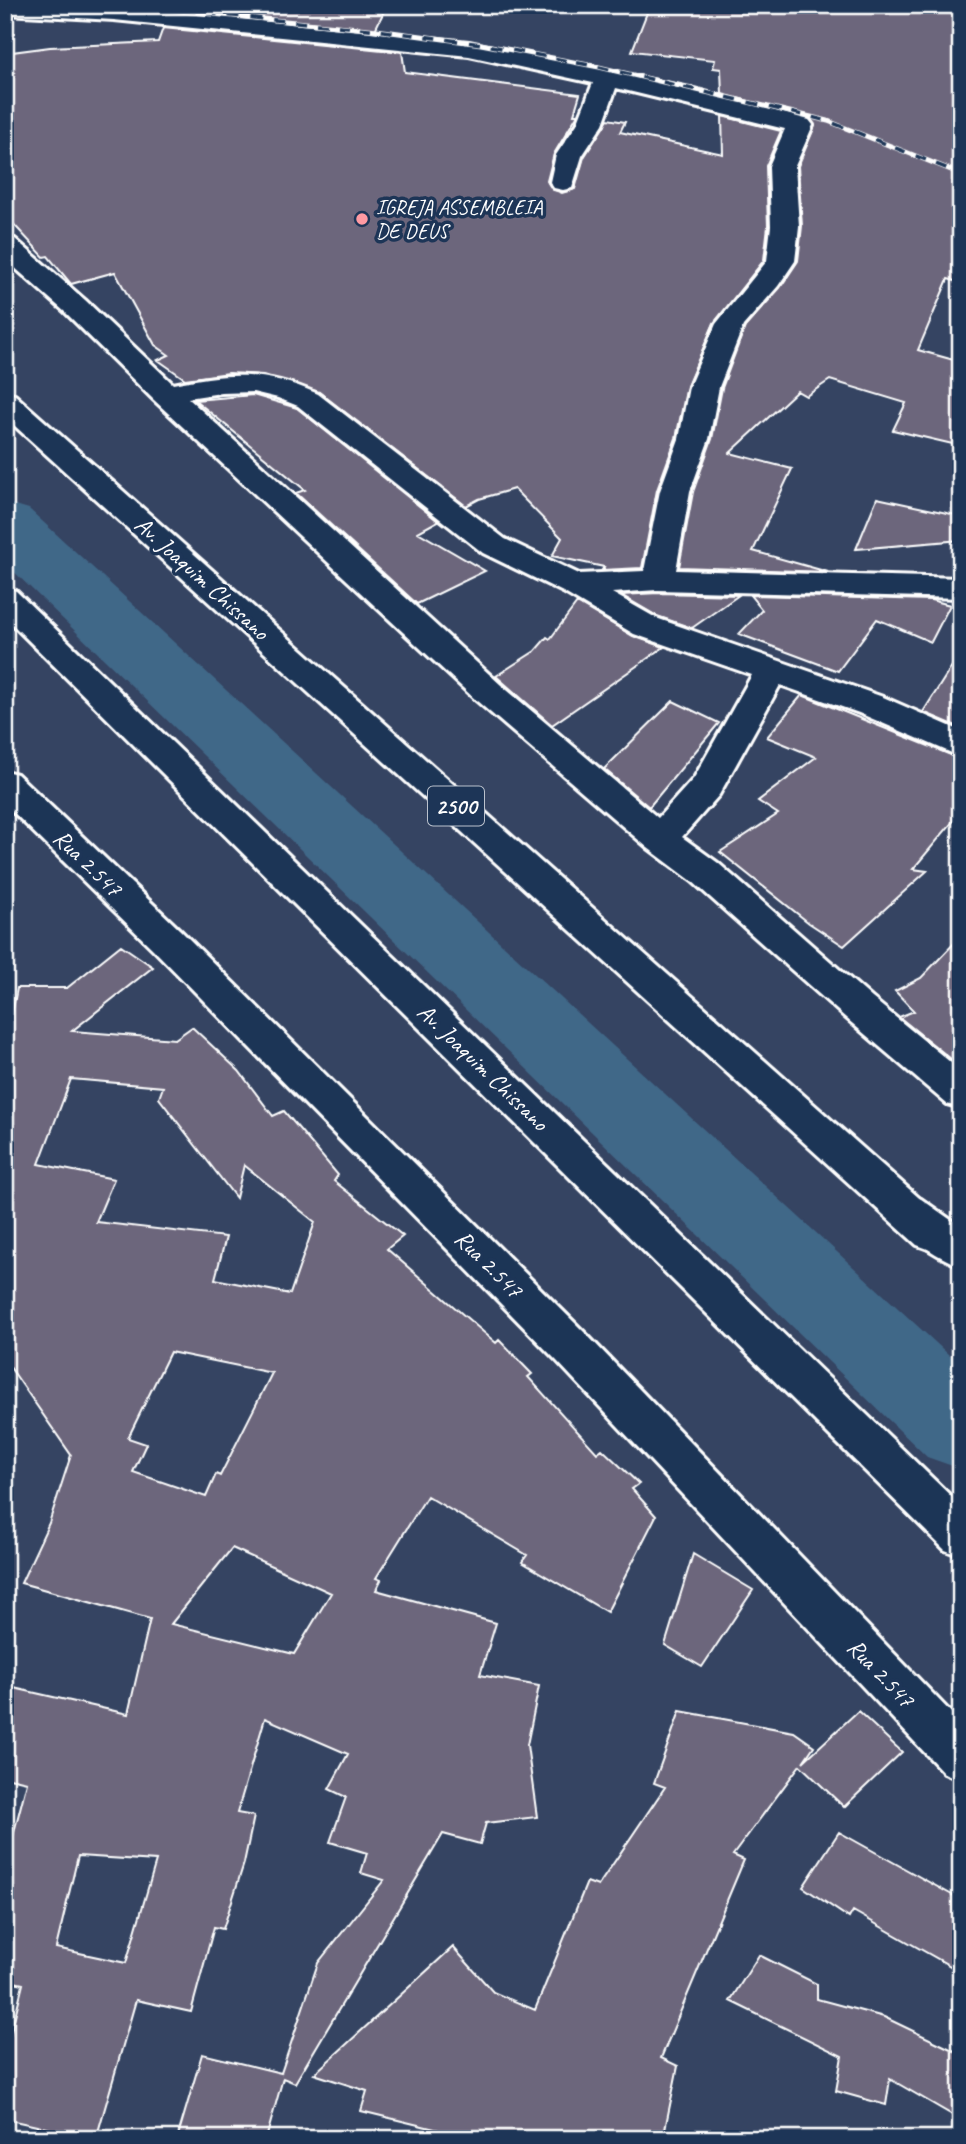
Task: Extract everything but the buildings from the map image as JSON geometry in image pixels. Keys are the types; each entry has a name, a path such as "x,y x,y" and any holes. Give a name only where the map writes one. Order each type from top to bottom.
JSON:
{"main road":[{"path":"5,7 114,13 469,49 607,78 800,125 782,166 785,226 780,261 768,280 730,324 704,387 694,439 675,491 658,580"},
{"path":"563,182 569,155 590,124 607,78"},
{"path":"5,245 75,306 164,394 489,693 660,839 705,872 859,1008 961,1093"},
{"path":"164,394 240,380 283,388 308,400 494,546 575,585 645,626 871,705 961,745"},
{"name":"Av. Joaquim Chissano","path":"5,401 961,1260"},
{"path":"575,585 658,580 961,588"},
{"name":"Av. Joaquim Chissano","path":"5,597 961,1536"},
{"path":"660,839 707,786 772,670"},
{"name":"Rua 2.547","path":"5,783 166,939 572,1348 961,1757"},
{"path":"907,1212 961,1249"}],"waterway":[{"path":"5,524 961,1427"}],"railway":[{"path":"119,5 369,29 481,44 599,67 828,121 961,174"}],"place":[{"name":"IGREJA ASSEMBLEIA DE DEUS","path":"362,219"}]}
